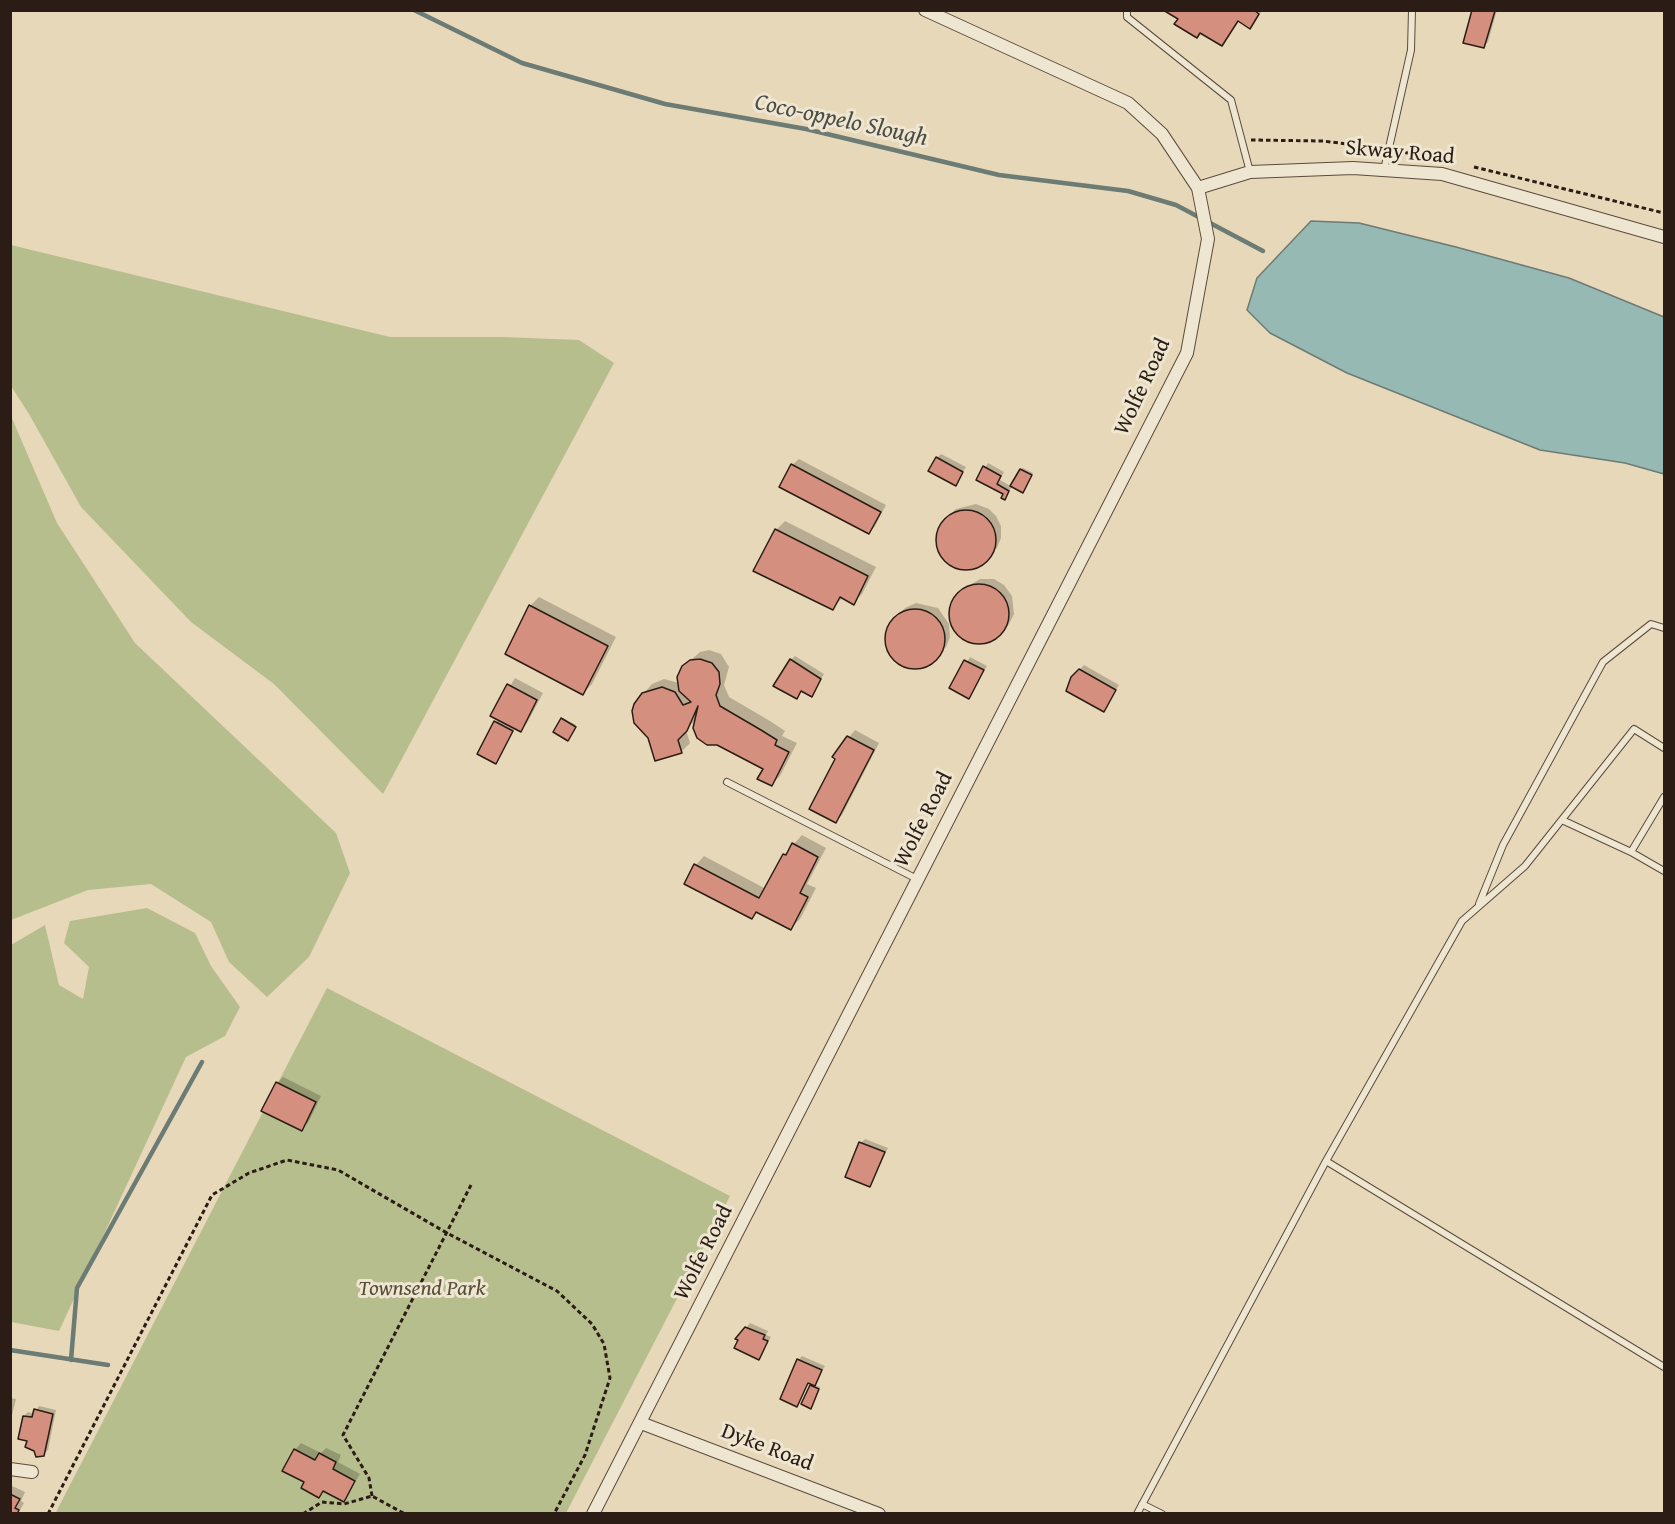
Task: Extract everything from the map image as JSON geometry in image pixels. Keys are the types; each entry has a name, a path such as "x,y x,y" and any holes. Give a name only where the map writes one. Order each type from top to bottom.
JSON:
{"street":[{"name":"Wolfe Road","path":"593,1514 1186,353 1208,239 1198,188 1162,134 1128,103 925,10"},
{"name":"Skway Road","path":"1198,188 1250,172 1353,168 1442,174 1665,237"},
{"name":"Dyke Road","path":"641,1423 879,1514"},
{"path":"10,1468 32,1472"}],"lane":[{"path":"1126,10 1127,17 1231,100 1250,172"},
{"path":"1384,170 1411,51 1412,10"},
{"path":"1478,907 1503,845 1603,662 1651,624 1665,628"},
{"path":"1137,1514 1326,1161 1462,921 1525,866 1634,729 1665,748"},
{"path":"727,782 918,880"},
{"path":"1631,852 1665,797"},
{"path":"1562,820 1631,852 1665,872"},
{"path":"1326,1161 1665,1367"},
{"path":"1142,1504 1162,1514"}],"path":[{"path":"48,1514 212,1196 249,1173 287,1160 338,1170 447,1233 557,1291 592,1324 604,1344 610,1378 585,1455 554,1514"},
{"path":"372,1496 369,1478 343,1434 471,1185"},
{"path":"303,1514 322,1502 344,1504 372,1496 405,1514"}],"green space":[{"path":"11,245 390,337 579,340 614,363 383,794 274,684 191,622 81,507 11,386"},
{"path":"11,416 57,523 135,643 336,833 350,873 309,957 267,997 229,962 211,922 151,884 88,890 11,920"},
{"path":"147,908 195,933 211,966 240,1007 225,1036 186,1057 59,1331 11,1322 11,945 45,925 59,985 83,999 89,967 64,943 70,921"},
{"name":"Townsend Park","path":"327,988 730,1196 566,1513 55,1514"}],"water":[{"path":"1311,221 1359,223 1456,247 1569,278 1664,317 1664,474 1625,463 1540,450 1347,373 1270,333 1247,310 1257,278"}],"building":[{"path":"1163,10 1254,10 1259,14 1250,29 1238,21 1222,46 1200,33 1197,38 1174,24 1178,19"},
{"path":"1472,10 1495,11 1484,48 1463,43"},
{"path":"936,457 963,472 956,486 928,471"},
{"path":"791,464 881,512 869,534 779,487"},
{"path":"983,466 1001,476 997,484 1009,491 1005,500 1001,498 1003,494 976,480"},
{"path":"1020,469 1032,475 1023,493 1010,486"},
{"path":"966,510 983,515 991,523 996,540 991,557 983,565 966,570 949,565 941,557 936,540 941,523 949,515"},
{"path":"775,529 868,576 854,605 840,597 833,610 753,571"},
{"path":"979,584 996,589 1004,597 1009,614 1004,631 996,639 979,644 962,639 954,631 949,614 954,597 962,589"},
{"path":"529,605 608,646 583,695 505,654"},
{"path":"915,609 932,614 940,622 945,639 940,656 932,664 915,669 898,664 890,656 885,639 890,622 898,614"},
{"path":"700,659 712,663 719,672 720,684 716,695 720,706 777,740 775,745 789,752 772,786 757,779 763,769 717,745 707,745 697,738 693,728 698,706 687,731 678,740 682,753 655,761 648,738 634,723 632,711 634,704 642,693 662,687 675,692 683,705 691,702 679,691 677,677 682,666 690,660"},
{"path":"790,659 821,679 812,697 801,691 797,699 773,686"},
{"path":"964,660 984,670 969,699 949,688"},
{"path":"1079,669 1116,690 1104,712 1066,691 1071,677"},
{"path":"507,684 537,700 521,732 490,716"},
{"path":"561,718 576,727 568,741 553,732"},
{"path":"494,721 513,731 496,764 477,754"},
{"path":"847,736 874,750 836,823 809,809 835,759 832,757"},
{"path":"792,843 818,857 800,893 808,897 791,930 756,912 752,919 684,884 694,864 759,898 783,854 786,855"},
{"path":"276,1082 316,1102 302,1131 261,1111"},
{"path":"859,1142 885,1152 870,1187 845,1177"},
{"path":"745,1327 765,1335 763,1339 768,1341 759,1360 734,1348 738,1340 735,1339"},
{"path":"797,1359 822,1370 815,1386 808,1383 797,1407 780,1399"},
{"path":"810,1385 819,1389 811,1409 801,1404"},
{"path":"34,1409 53,1414 44,1456 36,1457 34,1451 25,1447 27,1441 18,1439 23,1416 32,1417"},
{"path":"294,1449 315,1460 319,1453 336,1462 333,1469 355,1481 344,1502 323,1491 319,1498 301,1488 304,1482 282,1471"},
{"path":"10,1494 20,1499 15,1508 19,1510 17,1514 10,1514"}],"waterway":[{"name":"Coco-oppelo Slough","path":"414,10 522,63 665,104 806,129 999,175 1128,191 1176,205 1263,251"},
{"path":"71,1360 77,1288 202,1062"},
{"path":"10,1350 108,1365"}]}
